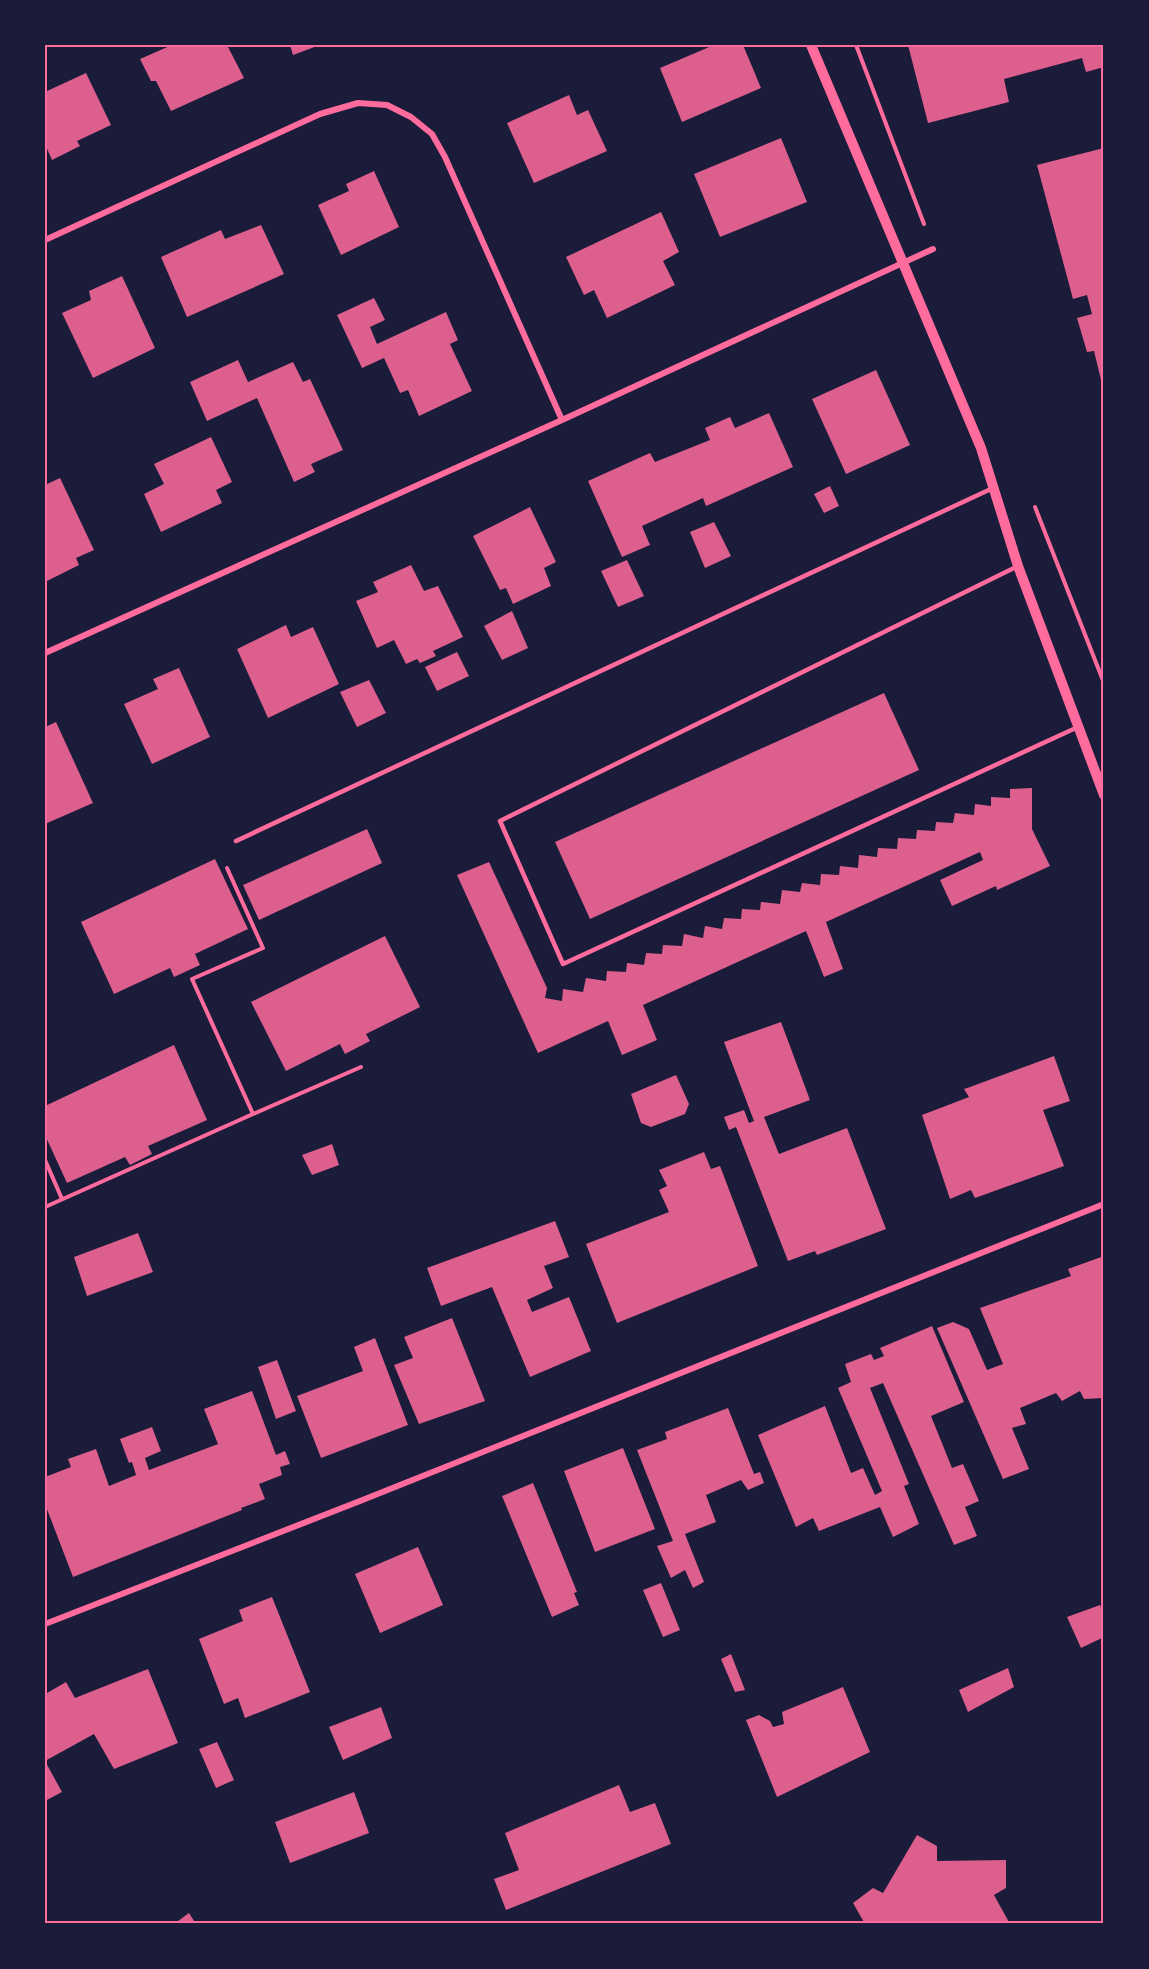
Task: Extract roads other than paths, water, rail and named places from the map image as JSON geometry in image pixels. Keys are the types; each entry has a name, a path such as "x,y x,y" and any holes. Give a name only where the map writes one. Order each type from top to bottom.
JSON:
{"street":[{"path":"811,45 977,438 1018,566 1104,795"},
{"path":"45,240 320,114 358,103 387,105 411,117 432,134 445,157 562,420"},
{"path":"45,653 562,420 933,249"},
{"path":"45,1624 1104,1204"}],"lane":[{"path":"236,841 993,488"},
{"path":"1018,566 500,820 563,964 1078,727"}]}
